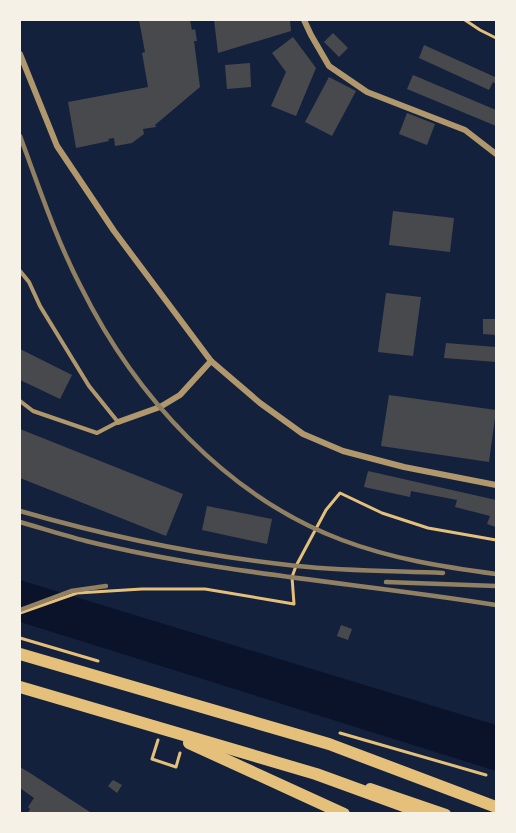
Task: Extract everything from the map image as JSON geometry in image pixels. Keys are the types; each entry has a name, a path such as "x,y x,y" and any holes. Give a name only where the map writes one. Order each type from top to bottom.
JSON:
{"main road":[{"path":"20,656 329,744 496,809"},
{"path":"20,685 316,774 426,813"},
{"path":"20,685 318,770 446,813"},
{"path":"118,716 129,724 184,741 340,812"}],"street":[{"path":"304,20 329,66 367,92 465,130 496,153"},
{"path":"20,54 57,146 114,231 212,362 260,403 303,434 343,451 404,467 496,484"},
{"path":"118,422 160,407 180,395 212,362"}],"lane":[{"path":"20,271 88,386 118,422 97,433 33,411 20,401"}],"path":[{"path":"465,20 496,38"},
{"path":"20,613 77,593 142,589 205,589 294,604 292,577 296,566 326,510 340,493 382,513 428,528 496,540"},
{"path":"162,724 152,759 176,767 180,752"},
{"path":"150,738 161,741"}],"water":[{"path":"20,580 496,725 496,771 20,622"}],"building":[{"path":"139,20 190,20 192,30 195,29 197,41 194,41 200,87 155,125 156,127 143,129 144,134 132,143 115,146 114,138 76,148 68,102 148,87"},
{"path":"214,20 290,20 291,31 218,53"},
{"path":"333,33 348,48 339,57 324,42"},
{"path":"293,37 316,68 296,116 271,106 286,72 272,53"},
{"path":"424,45 495,77 496,73 496,84 493,82 489,90 419,58"},
{"path":"250,63 251,87 227,89 225,65"},
{"path":"413,75 496,110 496,126 407,89"},
{"path":"329,77 356,91 332,136 305,122"},
{"path":"407,113 435,124 427,145 399,134"},
{"path":"393,211 454,218 450,252 389,245"},
{"path":"386,293 421,297 413,356 378,352"},
{"path":"483,319 496,319 496,335 483,334"},
{"path":"446,343 496,347 496,362 444,358"},
{"path":"20,349 72,375 60,399 20,380"},
{"path":"389,395 496,410 489,462 381,446"},
{"path":"20,429 183,494 166,536 20,478"},
{"path":"368,471 496,500 496,527 487,524 490,516 455,507 457,500 411,491 410,497 364,487"},
{"path":"207,506 272,519 267,544 202,530"},
{"path":"341,625 352,629 348,640 337,636"},
{"path":"20,767 93,814 27,814 30,809 28,807 34,798 20,788"},
{"path":"113,780 122,785 117,793 108,786"}],"railway":[{"path":"20,136 64,250 103,327 128,366 157,404 223,470 260,498 300,521 342,540 399,557 496,574"},
{"path":"20,511 122,537 227,557 315,568 443,573"},
{"path":"20,522 86,541 187,562 496,605"},
{"path":"386,582 496,586"},
{"path":"20,610 71,591 106,586"}]}
